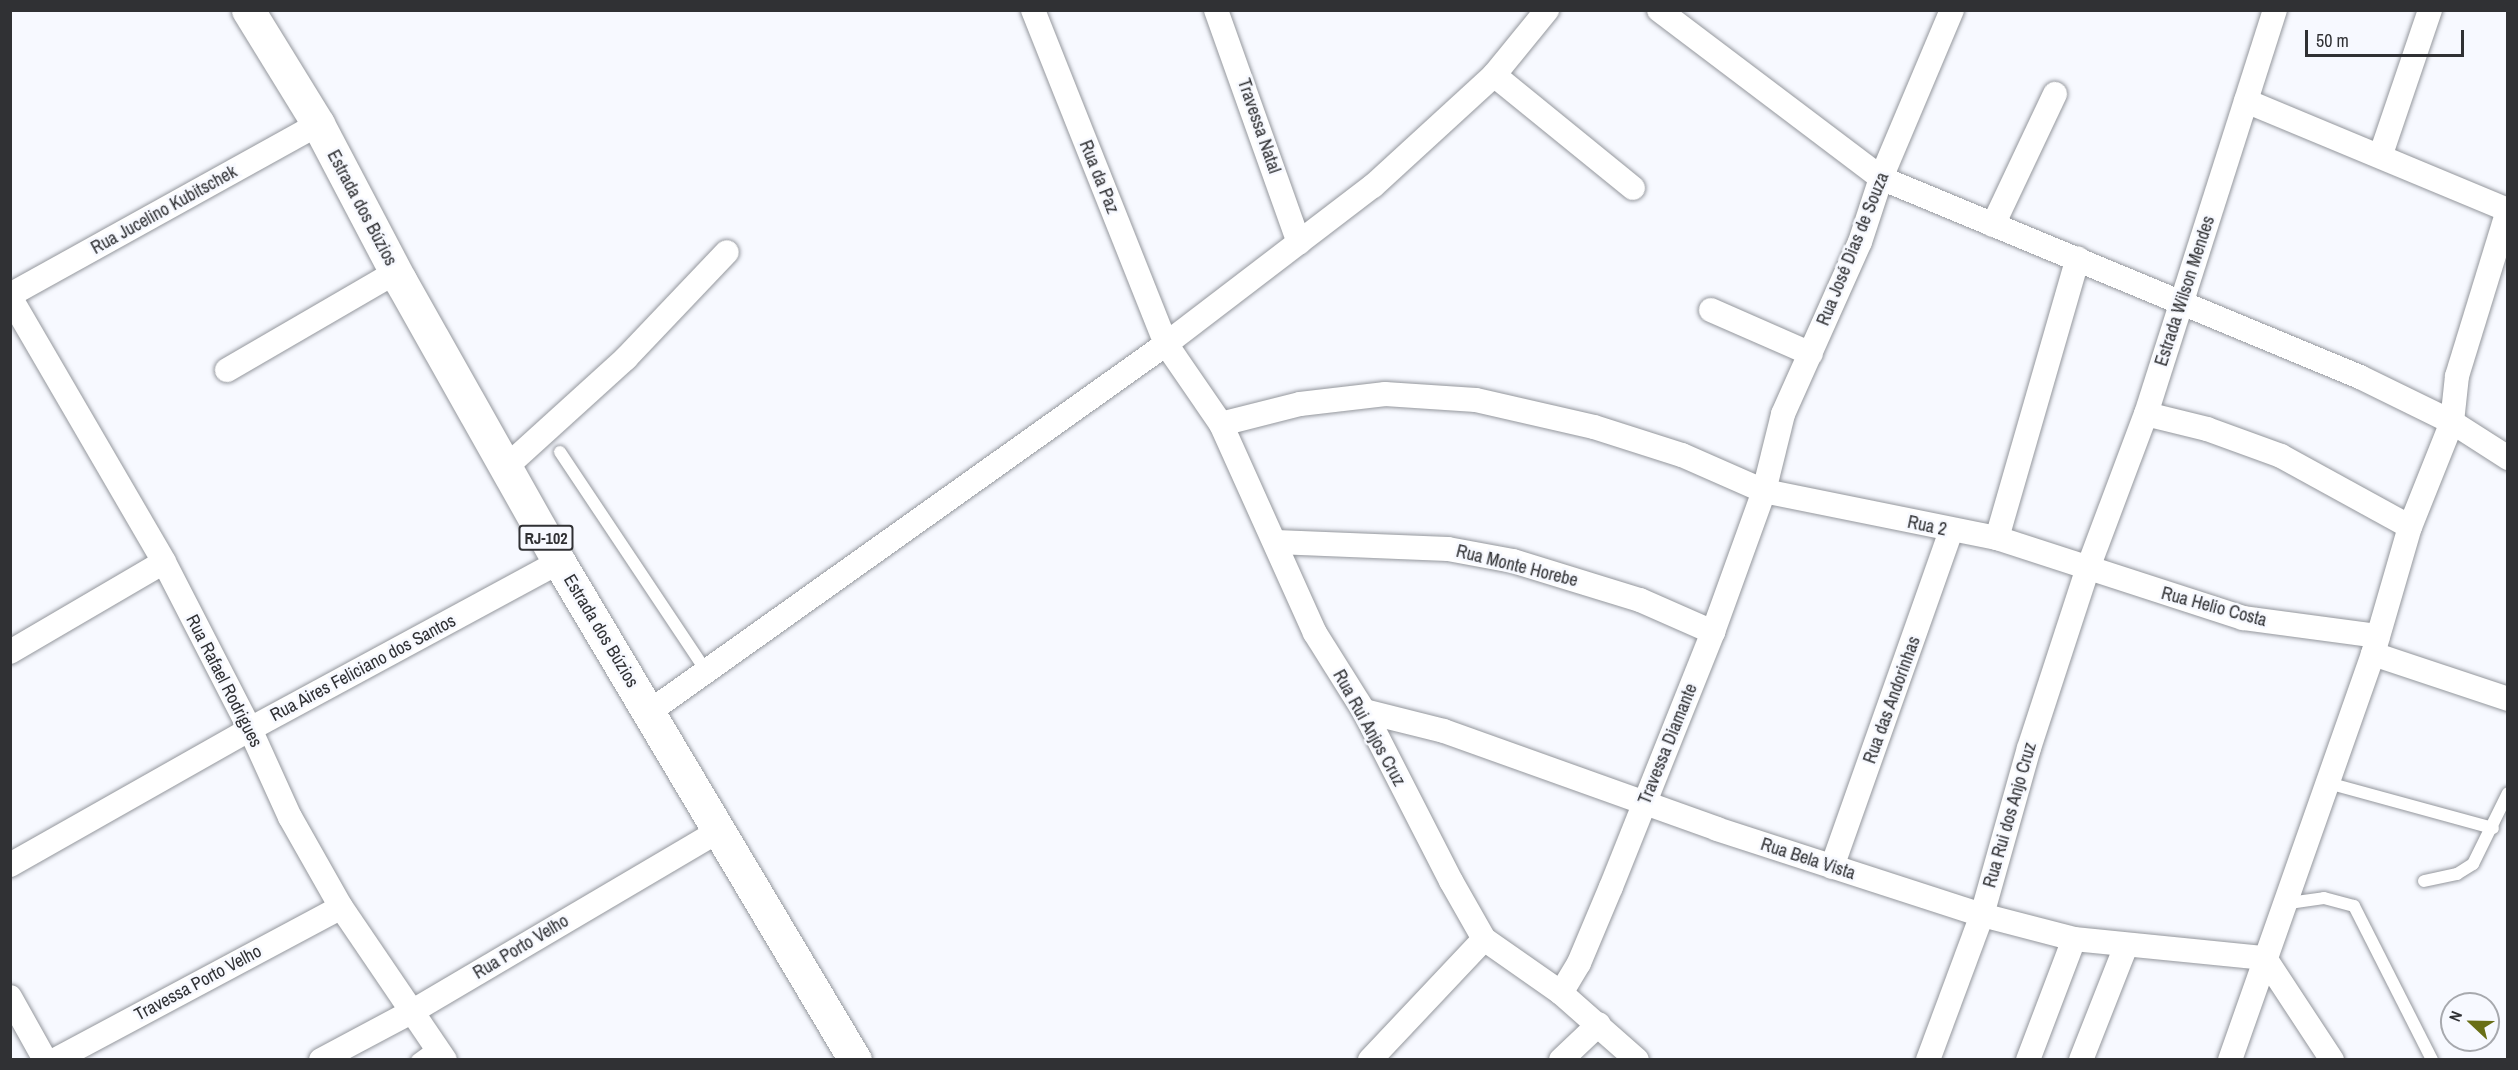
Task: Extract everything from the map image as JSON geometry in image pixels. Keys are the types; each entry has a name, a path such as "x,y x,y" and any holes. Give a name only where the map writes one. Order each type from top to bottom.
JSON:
{"main road":[{"name":"Estrada dos Búzios","path":"248,10 318,124 396,272 559,562 855,1059"}],"street":[{"name":"Rua da Paz","path":"1033,10 1166,344"},
{"name":"Travessa Natal","path":"1216,10 1299,243"},
{"path":"649,712 1166,344 1299,243 1430,138 1494,75 1547,10"},
{"path":"1659,10 1881,178 2182,300 2360,377 2452,422 2508,458"},
{"name":"Rua José Dias de Souza","path":"1764,490 1784,414 1860,242 1881,178 1952,10"},
{"name":"Estrada Wilson Mendes","path":"2088,568 2146,414 2275,10"},
{"path":"2381,154 2430,10"},
{"path":"1494,75 1633,188"},
{"path":"1993,225 2055,94"},
{"path":"2230,1059 2265,958 2289,903 2375,645 2410,527 2452,422 2457,376 2508,210 2381,154 2246,101"},
{"name":"Rua Jucelino Kubitschek","path":"10,296 318,124"},
{"path":"506,467 626,358 727,252"},
{"path":"1997,538 2078,258"},
{"path":"227,370 396,272"},
{"name":"Rua Rafael Rodrigues","path":"10,296 164,562 250,729 290,818 341,907 412,1011 433,1055"},
{"path":"1711,310 1811,354"},
{"name":"Rua Rui Anjos Cruz","path":"1166,344 1221,424 1315,633 1364,711 1484,939 1561,993 1637,1059"},
{"name":"Rua 2","path":"1221,424 1300,404 1385,394 1476,400 1594,427 1682,455 1764,490 1951,531 1997,538 2088,568"},
{"path":"2146,414 2206,429 2281,456 2410,527"},
{"name":"Travessa Diamante","path":"1561,993 1579,963 1645,801 1713,632 1764,490"},
{"name":"Rua das Andorinhas","path":"1832,867 1951,531"},
{"name":"Rua Monte Horebe","path":"1276,542 1448,549 1513,561 1640,600 1713,632"},
{"path":"10,652 164,562"},
{"name":"Rua Aires Feliciano dos Santos","path":"10,865 250,729 559,562"},
{"name":"Rua Helio Costa","path":"2088,568 2243,618 2375,645 2508,699"},
{"name":"Rua Rui dos Anjo Cruz","path":"1928,1059 1982,915 2029,748 2088,568"},
{"name":"Rua Bela Vista","path":"1364,711 1444,731 1832,867 1982,915 2074,939 2126,946 2265,958"},
{"name":"Rua Porto Velho","path":"321,1059 412,1011 718,831"},
{"name":"Travessa Porto Velho","path":"55,1059 341,907"},
{"path":"1370,1059 1484,939"},
{"path":"2028,1059 2074,939"},
{"path":"2081,1059 2126,946"},
{"path":"2265,958 2332,1059"},
{"path":"10,997 18,1031 45,1059"},
{"path":"1561,1059 1599,1024"}],"lane":[{"path":"560,452 706,671"},
{"path":"2328,783 2493,828"},
{"path":"2424,881 2457,874 2474,864 2508,793"},
{"path":"2289,903 2324,898 2354,906 2432,1059"}]}
